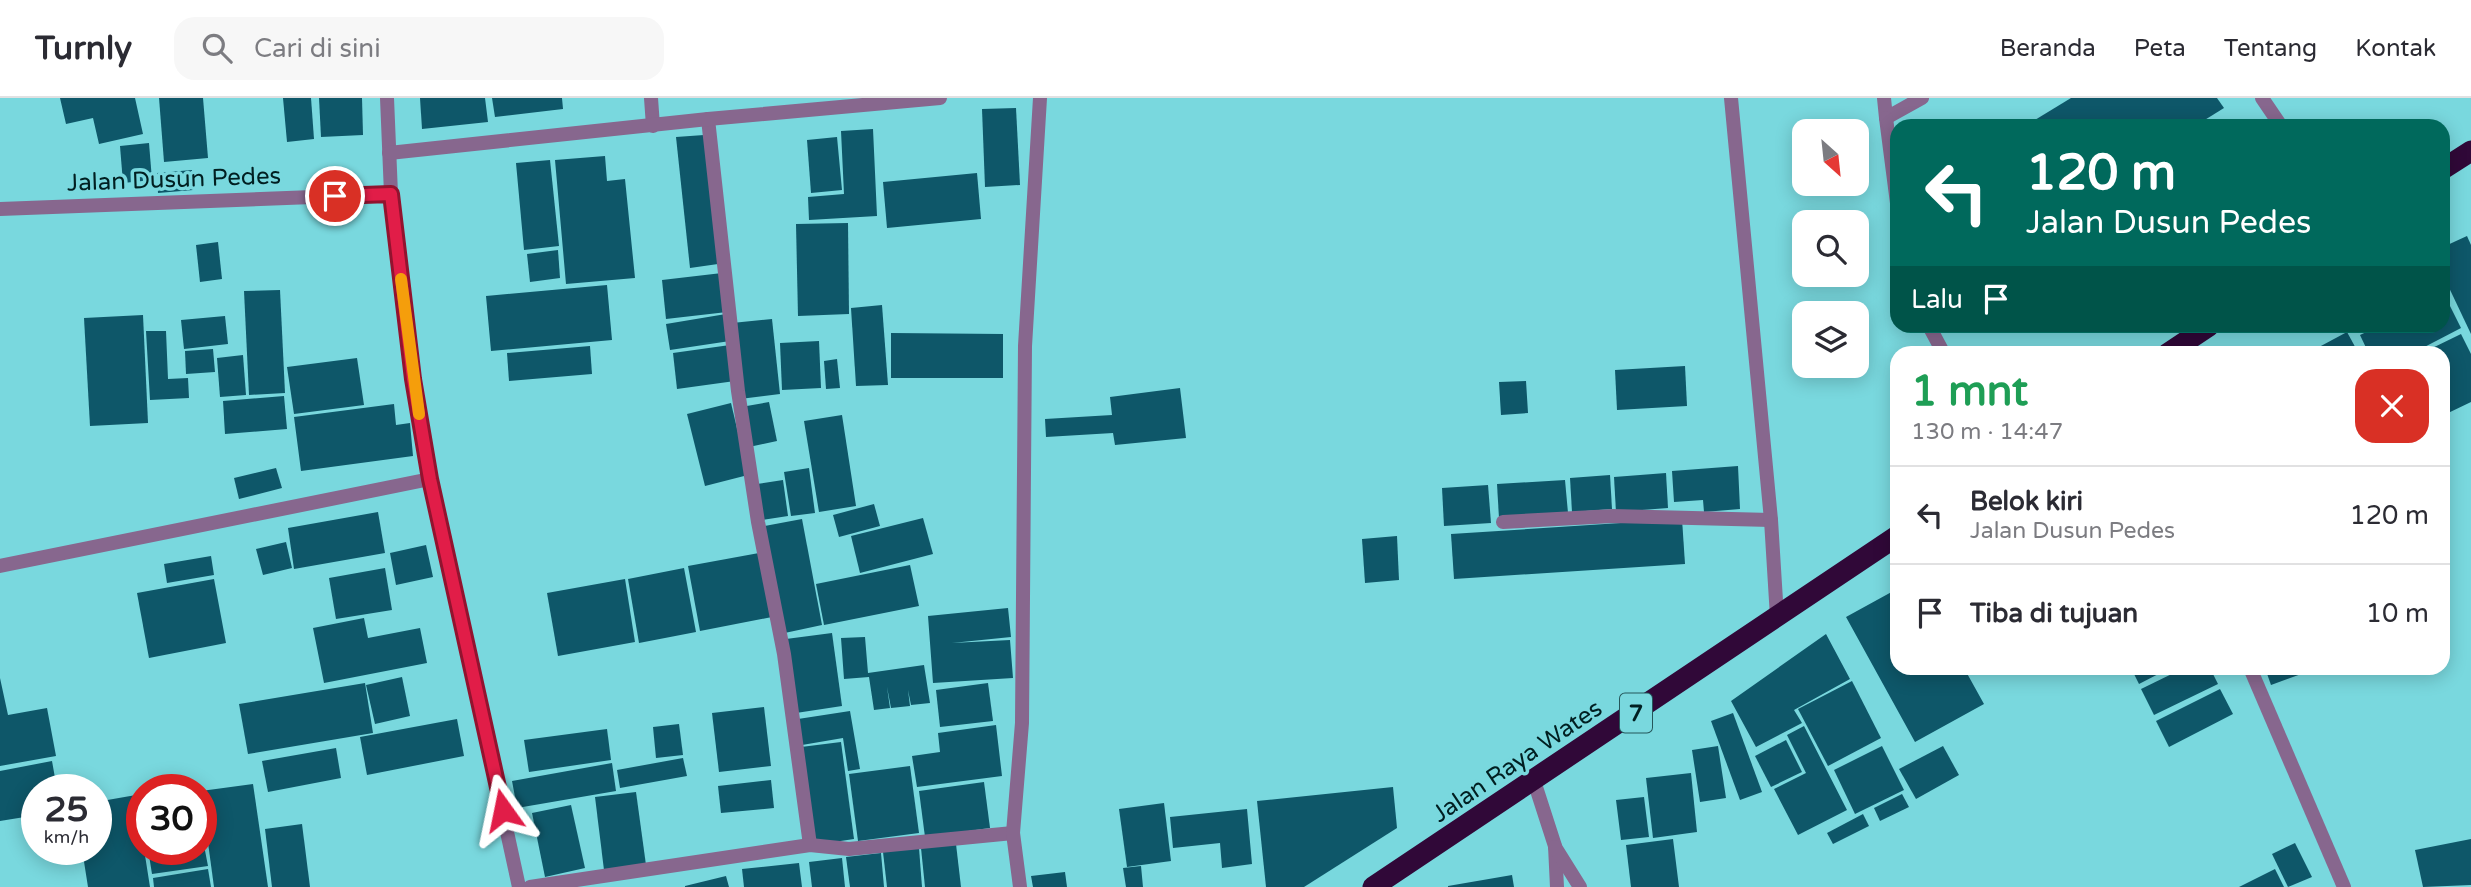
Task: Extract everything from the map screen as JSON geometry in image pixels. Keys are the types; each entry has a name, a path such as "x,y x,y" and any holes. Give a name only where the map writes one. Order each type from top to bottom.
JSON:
{"highway":[{"path":"2450,164 2471,150"},
{"path":"2179,346 2198,333"},
{"name":"Jalan Raya Wates","path":"1373,887 1890,541"}],"street":[{"path":"387,98 391,194 413,379 430,479 519,887"},
{"path":"651,98 653,126"},
{"path":"389,153 653,126 839,103 940,98"},
{"path":"1020,887 1013,833 1022,723 1025,346 1040,98"},
{"path":"1731,98 1771,520 1777,617"},
{"path":"1884,98 1890,149"},
{"path":"1886,118 1922,98"},
{"path":"2262,98 2276,119"},
{"path":"708,118 738,391 758,522 784,654 810,845"},
{"name":"Jalan Dusun Pedes","path":"0,209 391,194"},
{"path":"0,566 430,479"},
{"path":"1503,522 1613,516 1771,520"},
{"path":"2253,675 2344,887"},
{"path":"1534,781 1555,846 1580,887"},
{"path":"530,887 810,845 849,849 1013,833"},
{"path":"1555,846 1557,887"}],"building":[{"path":"60,98 135,98 143,134 99,144 93,118 66,124"},
{"path":"159,98 203,98 208,158 164,162"},
{"path":"283,98 311,98 314,139 287,142"},
{"path":"319,98 362,98 363,135 321,137"},
{"path":"420,98 485,98 488,122 422,129"},
{"path":"492,98 562,98 563,109 495,117"},
{"path":"2071,98 2217,98 2224,108 2206,119 2036,119"},
{"path":"1016,108 1020,185 985,187 982,109"},
{"path":"873,129 877,216 809,220 808,197 844,194 841,131"},
{"path":"704,135 718,264 690,268 676,137"},
{"path":"837,137 842,190 811,193 807,140"},
{"path":"149,143 152,180 123,183 120,146"},
{"path":"605,156 607,181 625,179 635,278 566,284 555,160"},
{"path":"550,160 559,246 524,250 516,163"},
{"path":"192,170 193,190 158,193 157,173"},
{"path":"977,173 981,219 887,228 883,182"},
{"path":"848,223 849,314 798,316 796,224"},
{"path":"2467,236 2471,245 2471,334 2450,290 2450,244"},
{"path":"218,242 222,279 200,282 196,245"},
{"path":"558,250 560,278 530,282 527,254"},
{"path":"722,273 727,312 666,319 662,280"},
{"path":"607,285 612,340 491,351 486,296"},
{"path":"280,290 285,393 249,395 244,291"},
{"path":"882,305 888,385 856,386 851,308"},
{"path":"2450,306 2461,328 2426,346 2365,346 2360,335 2450,333"},
{"path":"726,314 730,341 670,350 666,324"},
{"path":"143,315 148,423 90,426 84,318"},
{"path":"225,316 228,344 184,349 181,320"},
{"path":"772,319 780,394 740,399 732,323"},
{"path":"146,331 166,331 168,379 188,378 189,398 150,400"},
{"path":"891,333 1003,334 1003,378 891,378"},
{"path":"2348,333 2355,346 2321,346"},
{"path":"2461,334 2471,354 2471,402 2450,412 2450,346 2436,346"},
{"path":"819,341 821,388 782,390 780,343"},
{"path":"730,345 735,381 677,389 673,353"},
{"path":"590,346 592,374 509,381 507,353"},
{"path":"213,349 215,372 186,374 185,351"},
{"path":"243,355 246,395 220,397 217,358"},
{"path":"357,358 364,405 294,414 287,367"},
{"path":"837,359 840,388 826,389 824,361"},
{"path":"1685,366 1687,406 1617,410 1615,370"},
{"path":"1526,381 1528,413 1501,415 1499,382"},
{"path":"1180,388 1186,438 1115,445 1113,433 1046,437 1045,419 1112,415 1110,397"},
{"path":"284,396 287,429 225,434 223,401"},
{"path":"769,402 777,441 749,447 741,407"},
{"path":"731,403 748,475 705,486 687,414"},
{"path":"394,404 396,425 410,423 413,456 301,471 294,417"},
{"path":"842,415 856,506 819,512 804,421"},
{"path":"1738,466 1740,509 1704,512 1703,500 1674,502 1672,471"},
{"path":"276,468 282,488 239,499 234,478"},
{"path":"809,468 815,513 791,516 784,472"},
{"path":"1666,473 1668,508 1616,512 1614,477"},
{"path":"1610,475 1612,509 1572,512 1570,478"},
{"path":"783,480 788,516 762,520 757,484"},
{"path":"1565,480 1568,513 1499,518 1497,484"},
{"path":"1488,485 1491,523 1444,526 1442,488"},
{"path":"874,504 880,526 839,537 833,515"},
{"path":"378,512 385,553 294,569 288,528"},
{"path":"923,518 933,554 860,573 851,536"},
{"path":"802,519 822,625 780,634 760,527"},
{"path":"1682,519 1685,564 1454,579 1451,534"},
{"path":"1397,536 1399,580 1365,583 1362,539"},
{"path":"286,542 292,568 263,575 256,549"},
{"path":"426,545 433,577 396,585 390,553"},
{"path":"759,553 772,617 700,631 688,566"},
{"path":"211,556 214,575 167,583 164,564"},
{"path":"910,565 919,606 824,625 816,584"},
{"path":"385,568 392,610 336,619 329,578"},
{"path":"684,568 696,632 639,643 628,579"},
{"path":"214,579 226,643 149,658 137,593"},
{"path":"625,579 635,642 558,656 547,593"},
{"path":"1890,593 1890,675 1968,675 1984,704 1915,742 1846,617"},
{"path":"1008,608 1011,637 952,643 1010,640 1013,678 933,683 928,616"},
{"path":"364,618 368,638 420,628 427,663 324,683 313,628"},
{"path":"832,633 842,706 796,713 786,639"},
{"path":"1826,634 1850,679 1794,710 1802,723 1756,747 1731,701"},
{"path":"865,637 868,673 924,665 930,703 911,705 908,690 910,706 891,708 887,687 890,708 874,710 869,677 844,679 841,638"},
{"path":"2134,675 2156,675 2139,684"},
{"path":"2170,675 2214,675 2218,684 2154,715 2141,689"},
{"path":"2267,675 2298,675 2271,685"},
{"path":"402,677 410,716 375,724 366,685"},
{"path":"0,678 8,715 47,708 56,756 0,766"},
{"path":"1852,681 1881,738 1828,766 1798,709"},
{"path":"365,683 373,733 248,754 239,704"},
{"path":"988,683 993,721 940,727 936,690"},
{"path":"2220,689 2233,714 2169,747 2156,721"},
{"path":"764,707 771,766 719,772 712,713"},
{"path":"850,711 860,769 848,771 843,738 802,745 798,719"},
{"path":"1733,713 1762,792 1740,800 1711,721"},
{"path":"457,719 464,756 367,775 360,737"},
{"path":"679,724 683,755 656,758 653,727"},
{"path":"996,725 1002,776 917,787 912,756 940,752 938,733"},
{"path":"1804,726 1847,810 1798,835 1774,789 1806,773 1787,735"},
{"path":"607,729 611,760 529,772 524,740"},
{"path":"1786,740 1802,772 1771,787 1755,756"},
{"path":"841,742 854,839 814,845 801,747"},
{"path":"1718,746 1726,798 1700,802 1692,750"},
{"path":"1882,746 1904,790 1855,814 1834,770"},
{"path":"1943,746 1959,775 1916,799 1899,769"},
{"path":"336,748 341,778 268,792 262,761"},
{"path":"683,758 687,776 620,788 617,770"},
{"path":"52,761 54,774 21,774 21,818 0,821 0,771"},
{"path":"612,763 616,791 517,808 512,781"},
{"path":"910,766 919,833 858,841 849,774"},
{"path":"1691,773 1697,832 1653,838 1646,778"},
{"path":"771,780 774,808 721,813 718,786"},
{"path":"984,782 990,828 925,837 919,791"},
{"path":"253,784 268,887 214,887 211,865 217,865 217,789"},
{"path":"1393,787 1397,828 1304,887 1266,887 1257,801"},
{"path":"636,792 646,865 604,870 595,797"},
{"path":"1902,794 1909,807 1880,821 1874,808"},
{"path":"126,797 126,865 147,865 150,887 88,887 85,865 112,865 112,799"},
{"path":"1644,797 1649,837 1621,840 1616,800"},
{"path":"1164,803 1171,861 1127,867 1119,809"},
{"path":"571,805 585,868 545,877 532,813"},
{"path":"1247,809 1252,864 1222,868 1220,843 1173,848 1170,817"},
{"path":"1863,814 1869,826 1833,844 1827,833"},
{"path":"302,824 310,887 272,887 265,829"},
{"path":"1673,839 1679,887 1631,887 1626,845"},
{"path":"2471,839 2471,885 2423,887 2415,850"},
{"path":"2295,843 2312,877 2288,887 2272,854"},
{"path":"956,844 961,887 925,887 921,848"},
{"path":"919,848 922,887 887,887 883,852"},
{"path":"881,853 884,887 850,887 846,857"},
{"path":"842,858 845,887 812,887 809,862"},
{"path":"799,863 802,887 744,887 742,869"},
{"path":"151,865 208,866 152,874"},
{"path":"1141,866 1143,887 1126,887 1123,868"},
{"path":"208,869 211,887 154,887 153,878"},
{"path":"2275,869 2284,887 2239,887"},
{"path":"1065,872 1067,887 1033,887 1031,876"},
{"path":"1512,875 1514,887 1448,887 1448,886"},
{"path":"726,876 729,887 685,887 685,886"}],"slow traffic":[{"path":"401,279 419,414"}],"route":[{"path":"335,196 391,194 413,379 430,479 503,810"}]}
